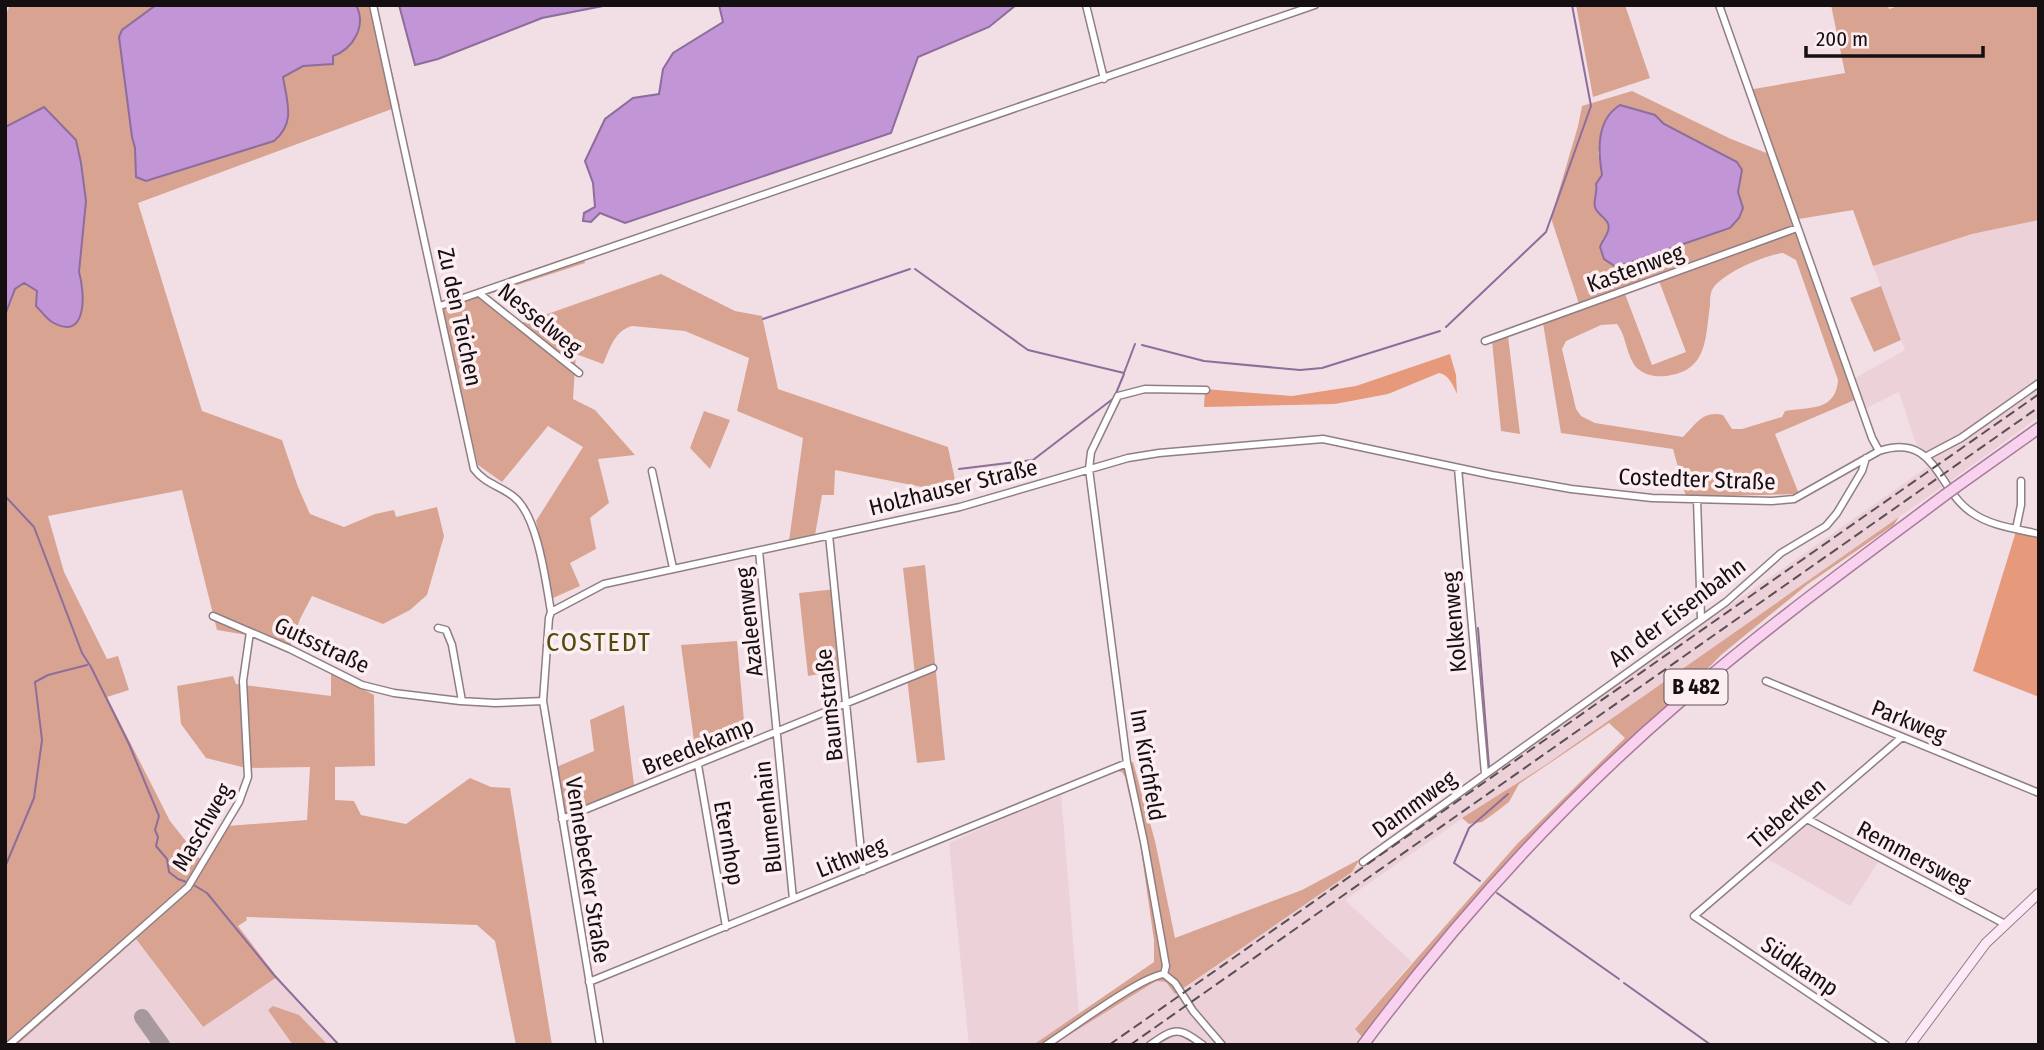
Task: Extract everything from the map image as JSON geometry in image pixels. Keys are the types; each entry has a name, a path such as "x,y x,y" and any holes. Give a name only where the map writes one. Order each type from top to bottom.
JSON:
{"main road":[{"name":"B 482","path":"1363,1045 1429,958 1473,908 1637,739 1743,649 1945,495 2039,428"}],"street":[{"name":"Zu den Teichen","path":"373,5 474,469 484,481 514,496 522,505 537,541 551,612"},
{"path":"1086,5 1104,79"},
{"path":"440,306 1315,5"},
{"path":"1719,5 1872,438 1880,451"},
{"name":"Kastenweg","path":"1485,341 1797,228"},
{"name":"Nesselweg","path":"479,293 579,373"},
{"path":"2039,383 1961,438 1927,456 1968,510 1980,518 2039,534"},
{"path":"1089,469 1091,452 1118,396 1145,389 1206,390"},
{"name":"Holzhauser Straße","path":"551,612 604,584 978,502 1128,458 1159,453 1324,439 1458,468"},
{"name":"Costedter Straße","path":"1458,468 1566,489 1652,498 1772,501 1794,499 1866,458 1891,447 1903,447 1927,456"},
{"name":"An der Eisenbahn","path":"1485,774 1741,590 1781,553 1826,526 1856,481 1866,458"},
{"name":"Kolkenweg","path":"1458,468 1485,774"},
{"name":"Im Kirchfeld","path":"1089,469 1126,763 1147,853 1166,966 1164,974"},
{"path":"652,471 673,568"},
{"path":"2016,529 2021,505 2021,481"},
{"path":"1697,499 1701,619"},
{"name":"Baumstraße","path":"829,535 863,871"},
{"name":"Azaleenweg","path":"759,551 777,732"},
{"path":"543,701 551,612"},
{"name":"Gutsstraße","path":"213,616 290,649 362,685 394,693 462,701 543,701"},
{"path":"438,628 446,630 452,645 462,701"},
{"name":"Maschweg","path":"9,1045 194,880 239,802 248,777 243,681 250,632"},
{"name":"Breedekamp","path":"562,819 933,668"},
{"name":"Parkweg","path":"1766,681 2039,793"},
{"name":"Vennebecker Straße","path":"543,701 600,1045"},
{"name":"Blumenhain","path":"777,732 793,899"},
{"name":"Tieberken","path":"1694,916 1902,737"},
{"name":"Lithweg","path":"589,982 1126,763"},
{"name":"Eternhop","path":"698,765 726,927"},
{"name":"Dammweg","path":"1363,862 1485,774"},
{"name":"Remmersweg","path":"1807,819 2005,924"},
{"path":"1910,1045 1962,973 2005,924 2039,893"},
{"name":"Südkamp","path":"1694,916 1886,1045"},
{"path":"1046,1045 1124,994 1151,978 1164,974 1175,983 1193,1012 1222,1045"},
{"path":"1150,1045 1166,1033 1178,1030 1203,1045"}],"shaded area":[{"path":"10,5 376,5 400,106 138,203 202,411 282,440 310,514 344,527 375,514 394,510 396,517 437,507 444,536 427,595 410,610 383,624 312,596 289,650 247,635 217,630 182,490 48,516 64,572 107,659 118,656 129,690 107,697 170,821 204,864 227,826 307,820 310,767 246,768 206,758 181,724 177,686 233,676 236,684 331,696 331,673 374,695 375,766 335,767 335,800 354,801 361,815 406,824 470,778 491,787 510,788 552,1045 516,1045 495,941 477,925 246,917 247,920 238,926 277,977 203,1027 136,939 17,1045 5,1045 5,315 15,289 24,283 37,291 53,322 67,326 76,324 82,289 78,272 86,201 76,140 41,108 5,127 5,17"},
{"path":"156,5 356,5 360,21 356,36 347,48 333,56 333,64 303,66 283,77 288,119 281,134 274,141 146,181 136,177 135,148 119,37 122,30"},
{"path":"399,5 608,5 542,18 438,59 415,65"},
{"path":"719,5 1016,5 989,27 918,57 891,133 625,223 600,213 591,222 583,221 584,213 595,207 593,183 585,161 605,119 633,98 659,94 663,69 673,53 723,22"},
{"path":"1576,5 1625,5 1650,78 1593,97"},
{"path":"1831,5 1888,5 1889,9 1901,5 2039,5 2039,220 1972,234 1873,266 1853,210 1793,220 1857,399 1775,434 1799,494 1686,497 1673,449 1561,433 1543,323 1581,310 1551,218 1582,106 1632,91 1731,139 1769,154 1748,90 1845,73","holes":["1644,111 1737,162 1741,180 1738,192 1743,208 1602,240 1609,230 1607,221 1594,204 1597,184 1602,175 1598,152","1783,253 1796,260 1838,380 1836,390 1827,402 1812,408 1785,411 1782,417 1742,429 1732,429 1723,415 1710,414 1700,419 1683,437 1595,423 1581,416 1576,409 1562,349 1566,341 1601,325 1617,324 1631,358 1640,371 1659,376 1680,373 1690,367 1702,351 1712,290 1724,278 1744,266","1659,281 1686,352 1652,365 1625,294"]},
{"path":"1620,105 1655,115 1664,124 1737,162 1742,170 1738,192 1743,208 1730,228 1616,267 1604,259 1600,247 1609,227 1596,210 1595,204 1596,184 1602,175 1600,136 1606,119"},
{"path":"44,107 76,140 86,201 79,272 83,302 78,321 72,326 64,327 48,319 36,306 37,291 24,283 15,289 5,315 5,127"},
{"path":"2039,220 2039,417 1544,766 1463,818 1345,900 1412,962 1355,1029 1362,1037 1356,1045 1053,1045 1156,981 1166,982 1176,994 1933,463 1928,454 1917,447 1899,392 1861,411 1850,381 1905,350 1873,266 1972,234"},
{"path":"582,253 585,263 486,295 519,324 661,274 735,311 762,316 778,389 948,447 958,494 835,470 834,495 822,495 815,535 789,541 803,438 737,411 749,358 685,331 632,326 617,336 603,364 576,354 573,399 595,410 635,455 598,459 609,503 590,518 596,549 570,563 580,586 553,598 536,521 583,447 548,426 502,482 478,465 438,303"},
{"path":"1881,286 1901,340 1874,352 1850,298"},
{"path":"1508,336 1520,434 1501,431 1492,341"},
{"path":"1450,354 1456,375 1457,394 1448,378 1439,373 1388,394 1335,404 1204,407 1205,389 1292,396 1356,386"},
{"path":"704,411 730,420 710,469 690,448"},
{"path":"1899,517 1894,525 1808,584 1721,655 1429,954 1362,1037 1355,1029 1517,844 1625,738 1609,723 1519,784 1509,802 1482,822 1469,824 1462,818 1544,766"},
{"path":"2017,528 2039,535 2039,697 1973,671"},
{"path":"925,565 945,760 917,763 907,678 915,675 903,568"},
{"path":"836,589 842,670 808,676 799,593"},
{"path":"737,641 746,744 697,763 681,645"},
{"path":"624,705 635,793 564,822 554,768 594,751 590,720"},
{"path":"1133,762 1155,841 1175,938 1302,890 1360,859 1352,872 1175,994 1166,982 1156,981 1053,1045 1033,1045 1154,962 1154,940 1140,843 1125,777 1122,772 1113,770"},
{"path":"1061,793 1079,1014 1033,1045 969,1045 949,843"},
{"path":"1807,823 1880,859 1850,906 1766,858"},
{"path":"136,939 202,1027 277,977 340,1045 17,1045"},
{"path":"273,1006 299,1015 328,1045 293,1045 268,1010"}],"waterway":[{"path":"1446,327 1546,232 1591,106 1572,5"},
{"path":"763,319 910,269"},
{"path":"915,269 1028,350 1124,373 1135,344"},
{"path":"1142,345 1204,361 1300,370 1322,368 1440,331"},
{"path":"959,469 1033,460 1114,398 1124,374"},
{"path":"5,496 34,527 82,653 129,744 159,816 155,830 158,837 156,846 167,859 169,872 207,893 274,975 339,1045"},
{"path":"1478,628 1489,767"},
{"path":"5,867 34,798 42,740 35,682 48,675 87,665"},
{"path":"1480,881 1454,863 1469,828 1508,794"},
{"path":"1497,893 1619,979"},
{"path":"1624,983 1711,1045"}],"taxiway":[{"path":"142,1017 162,1045"}],"railway":[{"path":"1109,1045 2039,394"},
{"path":"1130,1045 2039,407"}],"district":[{"name":"COSTEDT","path":"599,642"}]}
